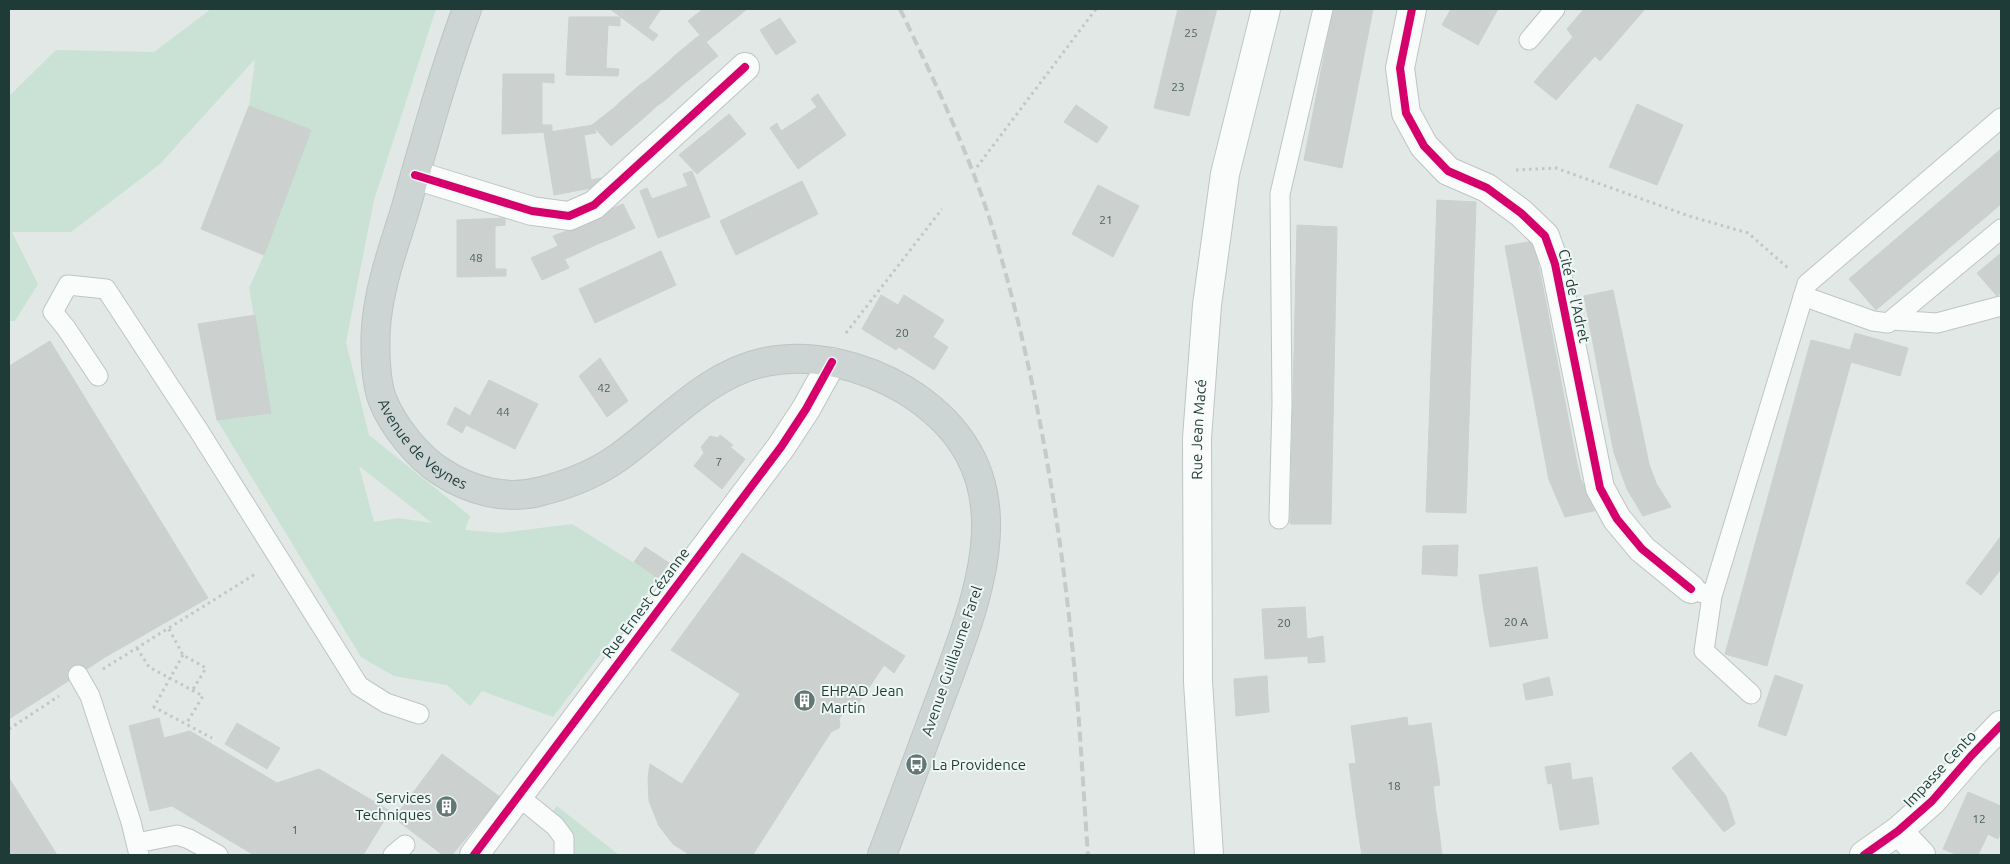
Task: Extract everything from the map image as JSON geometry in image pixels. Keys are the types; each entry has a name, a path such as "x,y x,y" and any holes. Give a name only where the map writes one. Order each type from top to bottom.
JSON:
{"main road":[{"name":"Avenue de Veynes","path":"467,9 449,58 378,309 374,353 382,400 405,438 428,463 459,484 493,494 536,493 583,478 617,459 700,392 729,375 764,362 797,358 832,362"},
{"name":"Avenue Guillaume Farel","path":"832,362 884,377 916,397 946,423 969,451 982,484 987,520 984,559 976,597 958,652 882,855"}],"street":[{"name":"Rue Jean Macé","path":"1209,855 1198,682 1197,438 1207,305 1226,174 1266,9"},
{"name":"Cité de l'Adret","path":"1412,9 1400,68 1406,113 1424,146 1448,171 1487,188 1521,213 1545,236 1555,264 1600,488 1617,519 1642,549 1701,592"},
{"path":"415,175 532,211 569,216 594,205 745,67"},
{"name":"Rue Ernest Cézanne","path":"474,855 781,447 806,409 832,362"},
{"name":"Impasse Cento","path":"1864,855 1898,831 1932,801 2001,725"},
{"path":"1898,831 1921,855"}],"lane":[{"path":"1279,519 1282,402 1280,194 1323,9"},
{"path":"1529,40 1555,9"},
{"path":"1751,694 1704,651 1701,592 1805,290 2001,118"},
{"path":"1805,290 1873,320 1888,323 2001,229"},
{"path":"98,376 66,328 52,312 68,285 106,288 199,431 359,686 386,703 419,714"},
{"path":"1892,320 1937,323 2001,306"},
{"path":"78,675 90,696 138,849 177,835 189,839 218,855"},
{"path":"518,796 555,826 564,838 564,855"}],"path":[{"path":"977,167 1096,9"},
{"path":"1478,184 1515,170 1556,168 1689,216 1748,234 1805,290"},
{"path":"832,362 848,330 942,209"},
{"path":"104,668 169,629 265,567"},
{"path":"169,629 183,655 206,668 192,690"},
{"path":"137,648 149,667 203,696 186,724"},
{"path":"183,655 154,707 212,738"},
{"path":"9,729 59,695 64,704"}],"green space":[{"path":"211,9 436,9 374,200 346,342 369,435 470,516 465,530 501,533 572,524 658,578 553,717 482,691 470,706 447,685 394,676 361,657 217,420 271,412 249,288 264,255 310,130 249,106 255,59 160,164 71,232 12,232 38,284 15,321 9,321 9,96 56,50 154,52","holes":["359,466 432,523 398,518 374,522"]},
{"path":"557,806 619,855 574,855 572,842 567,832 552,812"}],"building":[{"path":"610,9 661,9 648,28 658,35 653,41"},
{"path":"703,9 720,9 731,22 706,42 688,21"},
{"path":"720,9 727,9 735,19 731,22"},
{"path":"727,9 747,9 735,19"},
{"path":"1178,9 1217,9 1202,66 1166,58"},
{"path":"1333,9 1373,9 1342,168 1304,160"},
{"path":"1451,9 1498,9 1478,45 1442,25"},
{"path":"1584,9 1645,9 1600,61 1595,56 1556,100 1534,82 1573,37 1567,29"},
{"path":"569,17 596,17 596,24 608,24 606,68 619,69 618,76 566,75"},
{"path":"596,17 620,17 620,26 596,24"},
{"path":"780,18 796,42 776,55 760,30"},
{"path":"700,35 718,56 714,59 696,38"},
{"path":"696,38 714,59 691,78 673,57"},
{"path":"673,57 691,78 686,82 668,62"},
{"path":"1166,58 1202,66 1189,116 1154,108"},
{"path":"668,62 686,82 664,101 646,81"},
{"path":"503,74 554,74 554,83 542,82 542,125 552,125 552,132 502,134"},
{"path":"646,81 664,101 658,105 641,84"},
{"path":"641,84 658,105 638,123 620,102"},
{"path":"818,94 846,135 798,169 770,128 777,123 781,131 817,107 811,99"},
{"path":"620,102 638,123 633,127 615,107"},
{"path":"1637,104 1683,125 1657,185 1609,167"},
{"path":"1076,105 1108,127 1097,143 1064,122"},
{"path":"249,106 311,130 264,255 201,229"},
{"path":"615,107 633,127 611,146 592,125"},
{"path":"729,114 746,134 723,153 706,133"},
{"path":"593,125 596,133 584,135 591,180 601,178 602,186 554,195 544,133"},
{"path":"706,133 723,153 719,156 702,136"},
{"path":"702,136 719,156 697,174 679,155"},
{"path":"2001,149 2001,204 1876,310 1849,279"},
{"path":"692,171 710,217 658,238 640,191 647,188 652,199 688,186 683,174"},
{"path":"802,181 818,214 736,255 720,221"},
{"path":"1098,185 1139,206 1113,257 1072,234"},
{"path":"1437,200 1476,202 1466,513 1426,512"},
{"path":"623,204 635,228 608,240 597,215"},
{"path":"597,215 608,240 602,242 591,219"},
{"path":"505,218 505,225 495,226 495,269 506,269 506,276 457,277 457,220"},
{"path":"591,219 602,242 574,255 564,232"},
{"path":"1297,225 1337,227 1331,524 1290,524"},
{"path":"564,232 574,255 565,259 553,236"},
{"path":"1534,241 1577,464 1581,480 1598,510 1565,517 1549,480 1505,246"},
{"path":"558,246 569,268 542,280 531,258"},
{"path":"661,251 676,285 595,323 579,289"},
{"path":"2001,253 2001,292 1997,296 1977,273"},
{"path":"1613,290 1649,464 1656,483 1671,507 1643,516 1627,489 1614,453 1584,296"},
{"path":"881,295 898,305 904,295 944,320 933,337 948,347 934,370 899,347 896,350 862,329"},
{"path":"255,315 271,413 217,420 198,324"},
{"path":"1855,333 1908,348 1900,376 1851,362 1767,666 1725,654 1811,340 1850,350"},
{"path":"50,341 208,598 107,656 9,719 9,366"},
{"path":"600,358 628,401 607,417 579,376"},
{"path":"489,380 538,404 515,449 466,425 462,433 447,424 455,407 470,416"},
{"path":"720,435 733,445 730,447 745,459 722,489 694,466 704,453 701,447 710,436 718,438"},
{"path":"2001,536 2001,560 1990,551"},
{"path":"1458,545 1457,576 1422,574 1423,546"},
{"path":"645,547 669,563 658,578 634,562"},
{"path":"1990,551 2001,560 2001,569 1981,595 1966,583"},
{"name":"EHPAD Jean Martin","path":"742,553 905,656 894,673 884,665 854,710 848,706 839,719 839,728 831,732 754,853 693,814 761,707 671,650"},
{"path":"1537,567 1548,638 1490,647 1483,605 1491,604 1487,574"},
{"path":"1487,574 1491,604 1483,605 1479,575"},
{"path":"1305,607 1307,639 1323,636 1324,650 1308,651 1309,656 1265,659 1262,609"},
{"path":"1324,650 1325,662 1308,663 1308,651"},
{"path":"1775,675 1803,685 1786,736 1758,726"},
{"path":"1267,676 1268,696 1235,698 1234,679"},
{"path":"1549,677 1553,695 1526,700 1523,684"},
{"path":"740,694 761,707 704,798 682,784"},
{"path":"1268,696 1269,712 1236,716 1235,698"},
{"path":"1407,717 1408,726 1431,723 1440,785 1433,786 1436,812 1428,812 1432,832 1439,831 1442,855 1382,855 1380,840 1360,843 1349,764 1356,763 1351,726"},
{"path":"159,718 164,738 190,731 277,783 319,769 390,811 363,855 254,855 172,806 150,811 129,726"},
{"path":"237,723 280,748 267,769 225,744"},
{"path":"1691,752 1726,796 1735,824 1724,832 1672,768"},
{"name":"Services Techniques","path":"442,754 500,797 452,855 443,855 394,818"},
{"path":"1570,763 1572,780 1592,777 1599,824 1560,830 1552,783 1548,784 1545,767"},
{"path":"650,764 704,798 673,844 659,826 649,801 648,778"},
{"path":"9,778 57,855 9,855"},
{"path":"1968,792 2001,806 2001,831 1998,839 1988,834 1978,855 1958,855 1943,849"},
{"path":"1428,812 1436,812 1439,831 1432,832"},
{"path":"693,814 754,853 753,855 690,855 673,844"},
{"path":"1380,840 1382,855 1362,855 1360,843"}],"railway":[{"path":"900,9 939,92 975,177 995,236 1034,390 1061,548 1080,729 1088,855"}],"cycle path":[{"path":"1412,9 1400,68 1406,113 1424,146 1448,171 1487,188 1521,213 1545,236 1555,264 1600,488 1617,519 1642,549 1691,589"},
{"path":"415,175 532,211 569,216 594,205 745,67"},
{"path":"474,855 781,447 806,409 832,362"},
{"path":"1864,855 1898,831 1932,801 2001,725"}],"place":[{"name":"EHPAD Jean Martin","path":"805,700"},
{"name":"La Providence","path":"916,765"},
{"name":"Services Techniques","path":"447,807"}]}
